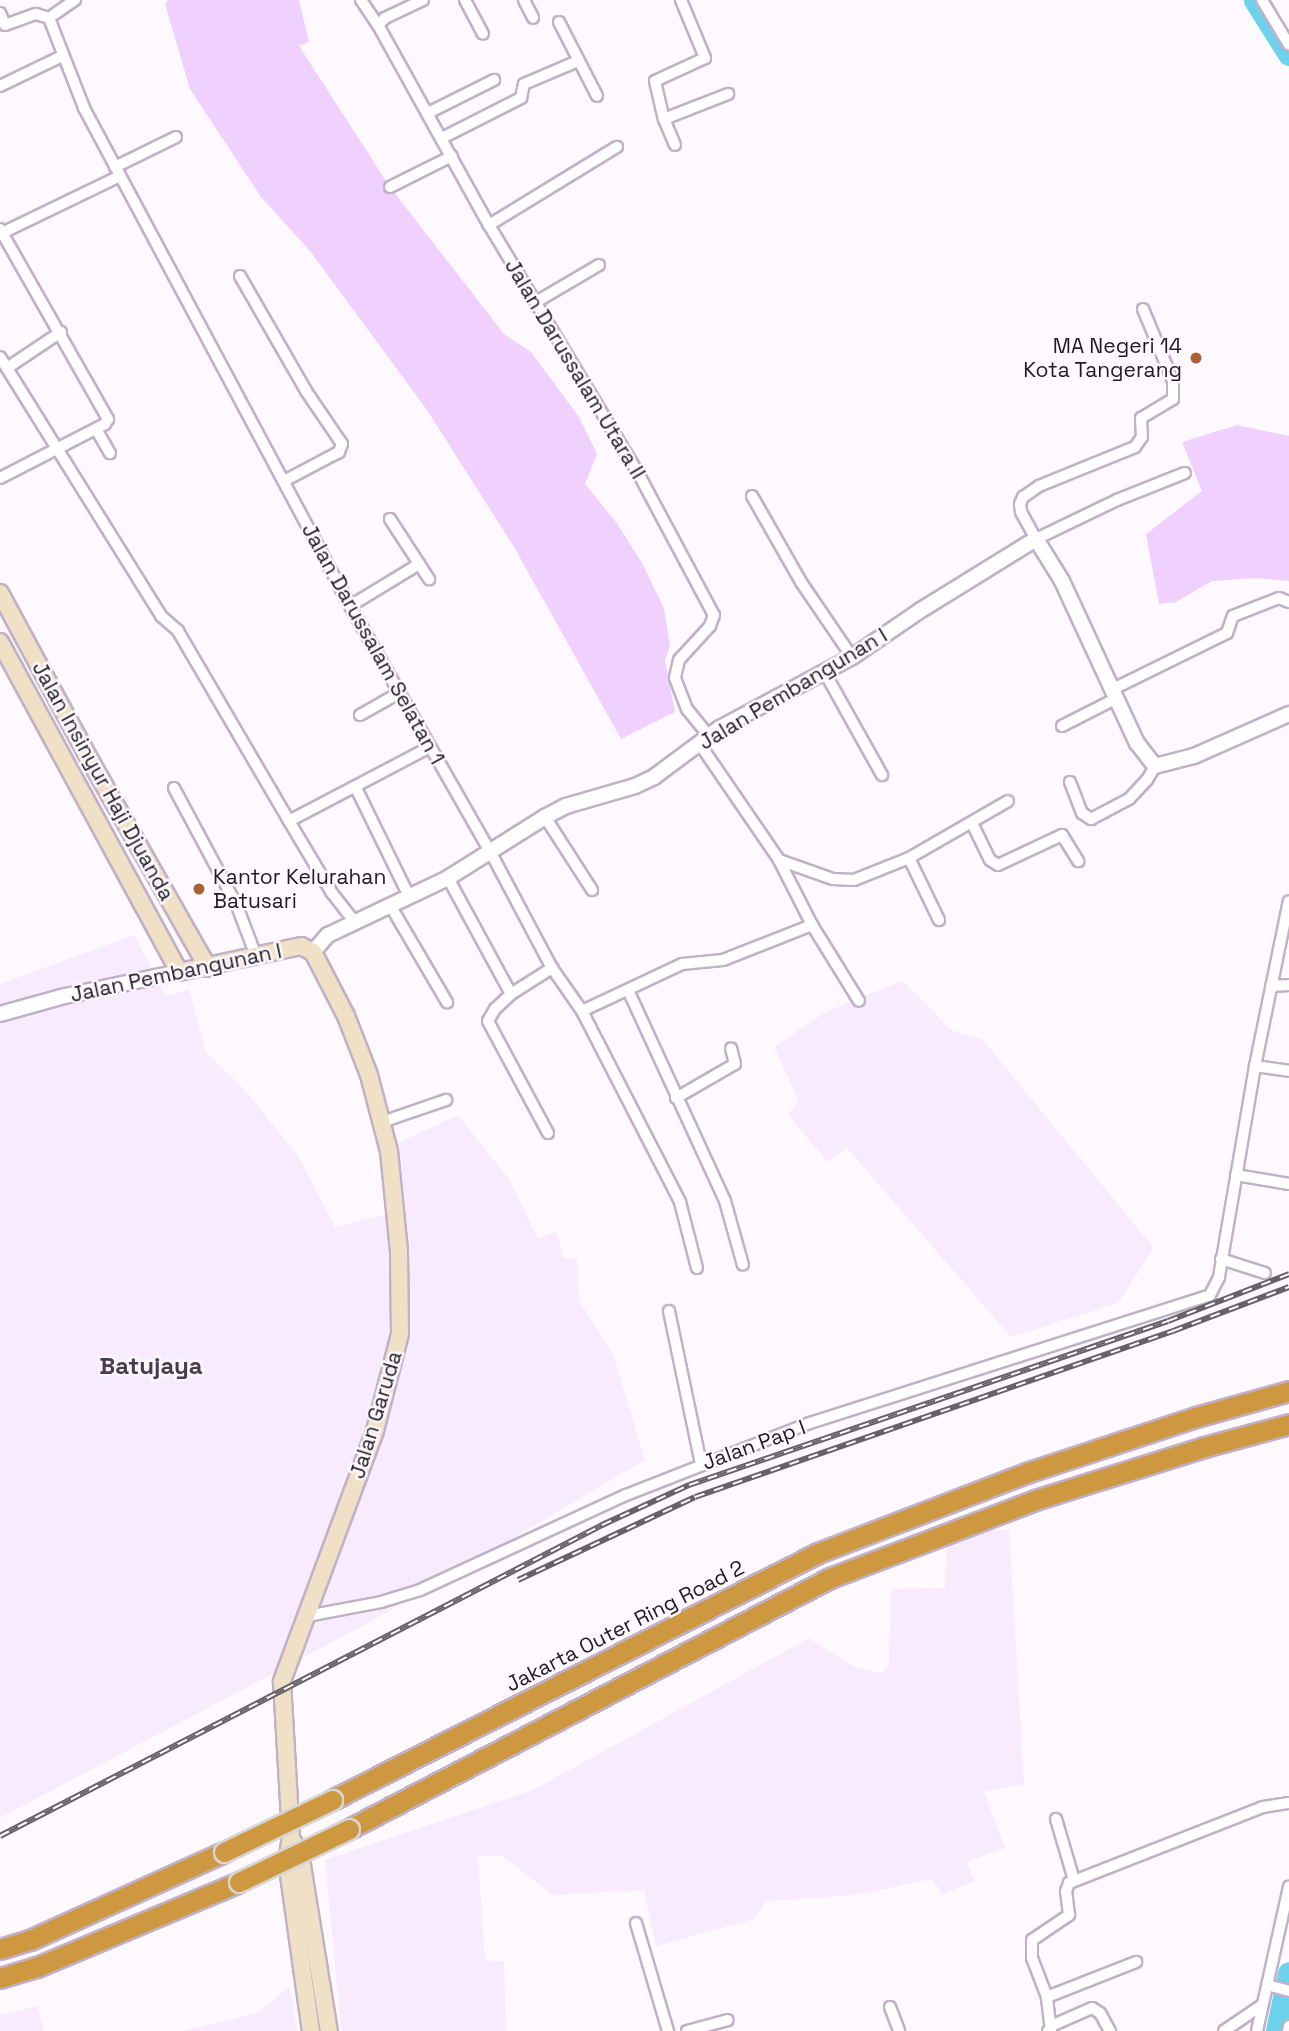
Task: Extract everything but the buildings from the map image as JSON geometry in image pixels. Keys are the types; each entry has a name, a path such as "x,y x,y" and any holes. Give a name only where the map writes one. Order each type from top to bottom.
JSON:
{"highway":[{"name":"Jakarta Outer Ring Road 2","path":"0,1949 30,1940 224,1853 818,1553 1026,1473 1196,1417 1289,1391"},
{"path":"0,1978 37,1967 239,1882 349,1829 830,1578 1035,1500 1204,1447 1289,1424"}],"main road":[{"name":"Jalan Insinyur Haji Djuanda","path":"0,593 90,762 208,968"},
{"name":"Jalan Insinyur Haji Djuanda","path":"0,642 179,972"},
{"name":"Jalan Pembangunan I","path":"179,972 208,968 301,946 313,952"},
{"name":"Jalan Garuda","path":"311,2031 301,1976 287,1861 291,1838 282,1681 375,1431 400,1335 397,1233 389,1151 369,1075 346,1016 313,952"},
{"name":"Jalan Garuda","path":"291,1838 301,1858 329,2031"},
{"path":"301,1976 320,1974"}],"street":[{"path":"0,13 5,25 36,15 49,18 75,0"},
{"name":"Jalan Darussalam Utara II","path":"361,0 378,25 489,225 637,471 714,615 710,626 679,660 676,678 687,709 704,739"},
{"path":"378,25 385,18 423,0"},
{"path":"465,0 483,34"},
{"path":"524,0 533,19"},
{"path":"675,145 664,118 655,82 705,58 681,0"},
{"path":"1262,0 1289,45"},
{"name":"Jalan Darussalam Selatan 1","path":"49,18 62,56 117,172 350,606 491,853 552,968 582,1011 680,1202 697,1268"},
{"path":"559,22 597,96"},
{"path":"0,86 62,56"},
{"path":"442,138 521,98 524,83 578,61"},
{"path":"428,113 494,80"},
{"path":"664,118 728,94"},
{"path":"0,478 107,422 107,416 61,332 1,231 117,172 176,137"},
{"path":"489,225 617,147"},
{"path":"390,187 452,156"},
{"path":"536,302 598,265"},
{"path":"240,276 306,391 342,444 339,452 285,481"},
{"path":"1143,309 1173,381 1175,396 1141,418 1142,437 1135,447 1039,486 1023,497 1020,504 1021,512 1062,581 1137,743 1155,766"},
{"path":"7,368 61,332"},
{"path":"0,357 161,616 177,631 332,893 355,922"},
{"path":"96,429 110,453"},
{"path":"1036,539 1117,500 1185,473"},
{"path":"752,496 801,582 852,657"},
{"path":"390,519 429,579"},
{"name":"Jalan Pembangunan I","path":"313,952 328,935 448,878 566,806 635,786 654,777 704,739 742,715 852,657 1036,539"},
{"path":"350,606 419,564"},
{"path":"1062,726 1227,633 1233,616 1279,598 1289,602"},
{"path":"825,673 882,775"},
{"path":"360,715 399,693"},
{"path":"1070,782 1082,813 1087,818 1096,818 1129,799 1147,780 1155,766 1194,755 1289,714"},
{"path":"704,739 779,860 812,925 859,1001"},
{"path":"289,821 430,747"},
{"path":"173,788 237,906 256,956"},
{"path":"356,788 409,896"},
{"path":"779,860 833,879 854,880 909,858 1008,801"},
{"path":"545,817 592,890"},
{"path":"972,823 990,860 998,865 1062,835 1078,861"},
{"path":"909,858 939,920"},
{"path":"448,878 511,994"},
{"path":"1265,1273 1222,1259 1255,1066 1289,901"},
{"path":"390,905 447,1002"},
{"path":"582,1011 682,964 723,960 812,925"},
{"path":"548,1133 488,1021 495,1009 511,994 552,968"},
{"name":"Jalan Pembangunan I","path":"0,1014 65,996 179,972"},
{"path":"1271,986 1289,985"},
{"path":"628,990 725,1201 743,1265"},
{"path":"676,1098 735,1064 731,1048"},
{"path":"1255,1066 1289,1071"},
{"path":"382,1122 446,1100"},
{"path":"1236,1175 1289,1184"},
{"name":"Jalan Pap I","path":"307,1616 381,1602 420,1590 701,1464 810,1423 1210,1295 1219,1277 1222,1259"},
{"path":"668,1311 701,1464"},
{"path":"1110,2031 1100,2013 1092,2008 1050,2029 1047,1997 1032,1958 1032,1940 1069,1915 1066,1891 1074,1880 1263,1807 1289,1803"},
{"path":"1056,1819 1074,1880"},
{"path":"1224,2031 1262,2005 1280,1988 1289,1887"},
{"path":"636,1923 668,2031"},
{"path":"1047,1997 1136,1962"},
{"path":"1257,2031 1262,2005"},
{"path":"890,2007 899,2031"},
{"path":"691,2030 728,2020"},
{"path":"1288,2031 1289,2026"}],"shaded area":[{"path":"168,0 299,0 309,42 299,46 390,187 504,334 531,352 579,417 597,454 585,484 616,522 642,563 664,608 670,646 665,660 675,712 621,739 514,547 427,410 310,251 261,197 190,89 165,4"},
{"path":"1237,425 1289,436 1289,581 1257,578 1212,581 1176,602 1159,604 1146,534 1202,491 1182,442"},
{"path":"134,935 166,996 189,989 206,1053 245,1090 300,1159 335,1227 391,1213 389,1147 458,1115 509,1179 538,1239 557,1231 563,1258 577,1259 580,1302 613,1355 645,1460 370,1622 0,1818 0,984"},
{"path":"902,981 951,1030 983,1040 1154,1248 1118,1303 1011,1337 847,1148 828,1162 788,1115 799,1101 774,1047 824,1013"},
{"path":"947,1527 1009,1530 1024,1784 984,1792 1005,1848 966,1862 975,1881 943,1894 932,1879 856,1895 767,1901 754,1919 656,1946 644,1890 553,1895 502,1856 478,1856 485,1960 504,1962 506,2031 341,2031 325,1860 535,1789 809,1638 852,1666 881,1673 889,1664 891,1589 945,1588"},
{"path":"290,1986 297,2031 182,2031 257,2013"},
{"path":"37,2006 44,2031 0,2031 0,2015"}],"waterway":[{"path":"1255,0 1289,54"},
{"path":"1277,2031 1289,1973"}],"railway":[{"path":"0,1836 602,1525 689,1485 1168,1321 1289,1274"},
{"path":"518,1580 695,1497 1173,1331 1289,1287"}],"place":[{"name":"MA Negeri 14 Kota Tangerang","path":"1196,358"},
{"name":"Kantor Kelurahan Batusari","path":"199,889"}],"district":[{"name":"Batujaya","path":"151,1366"}]}
